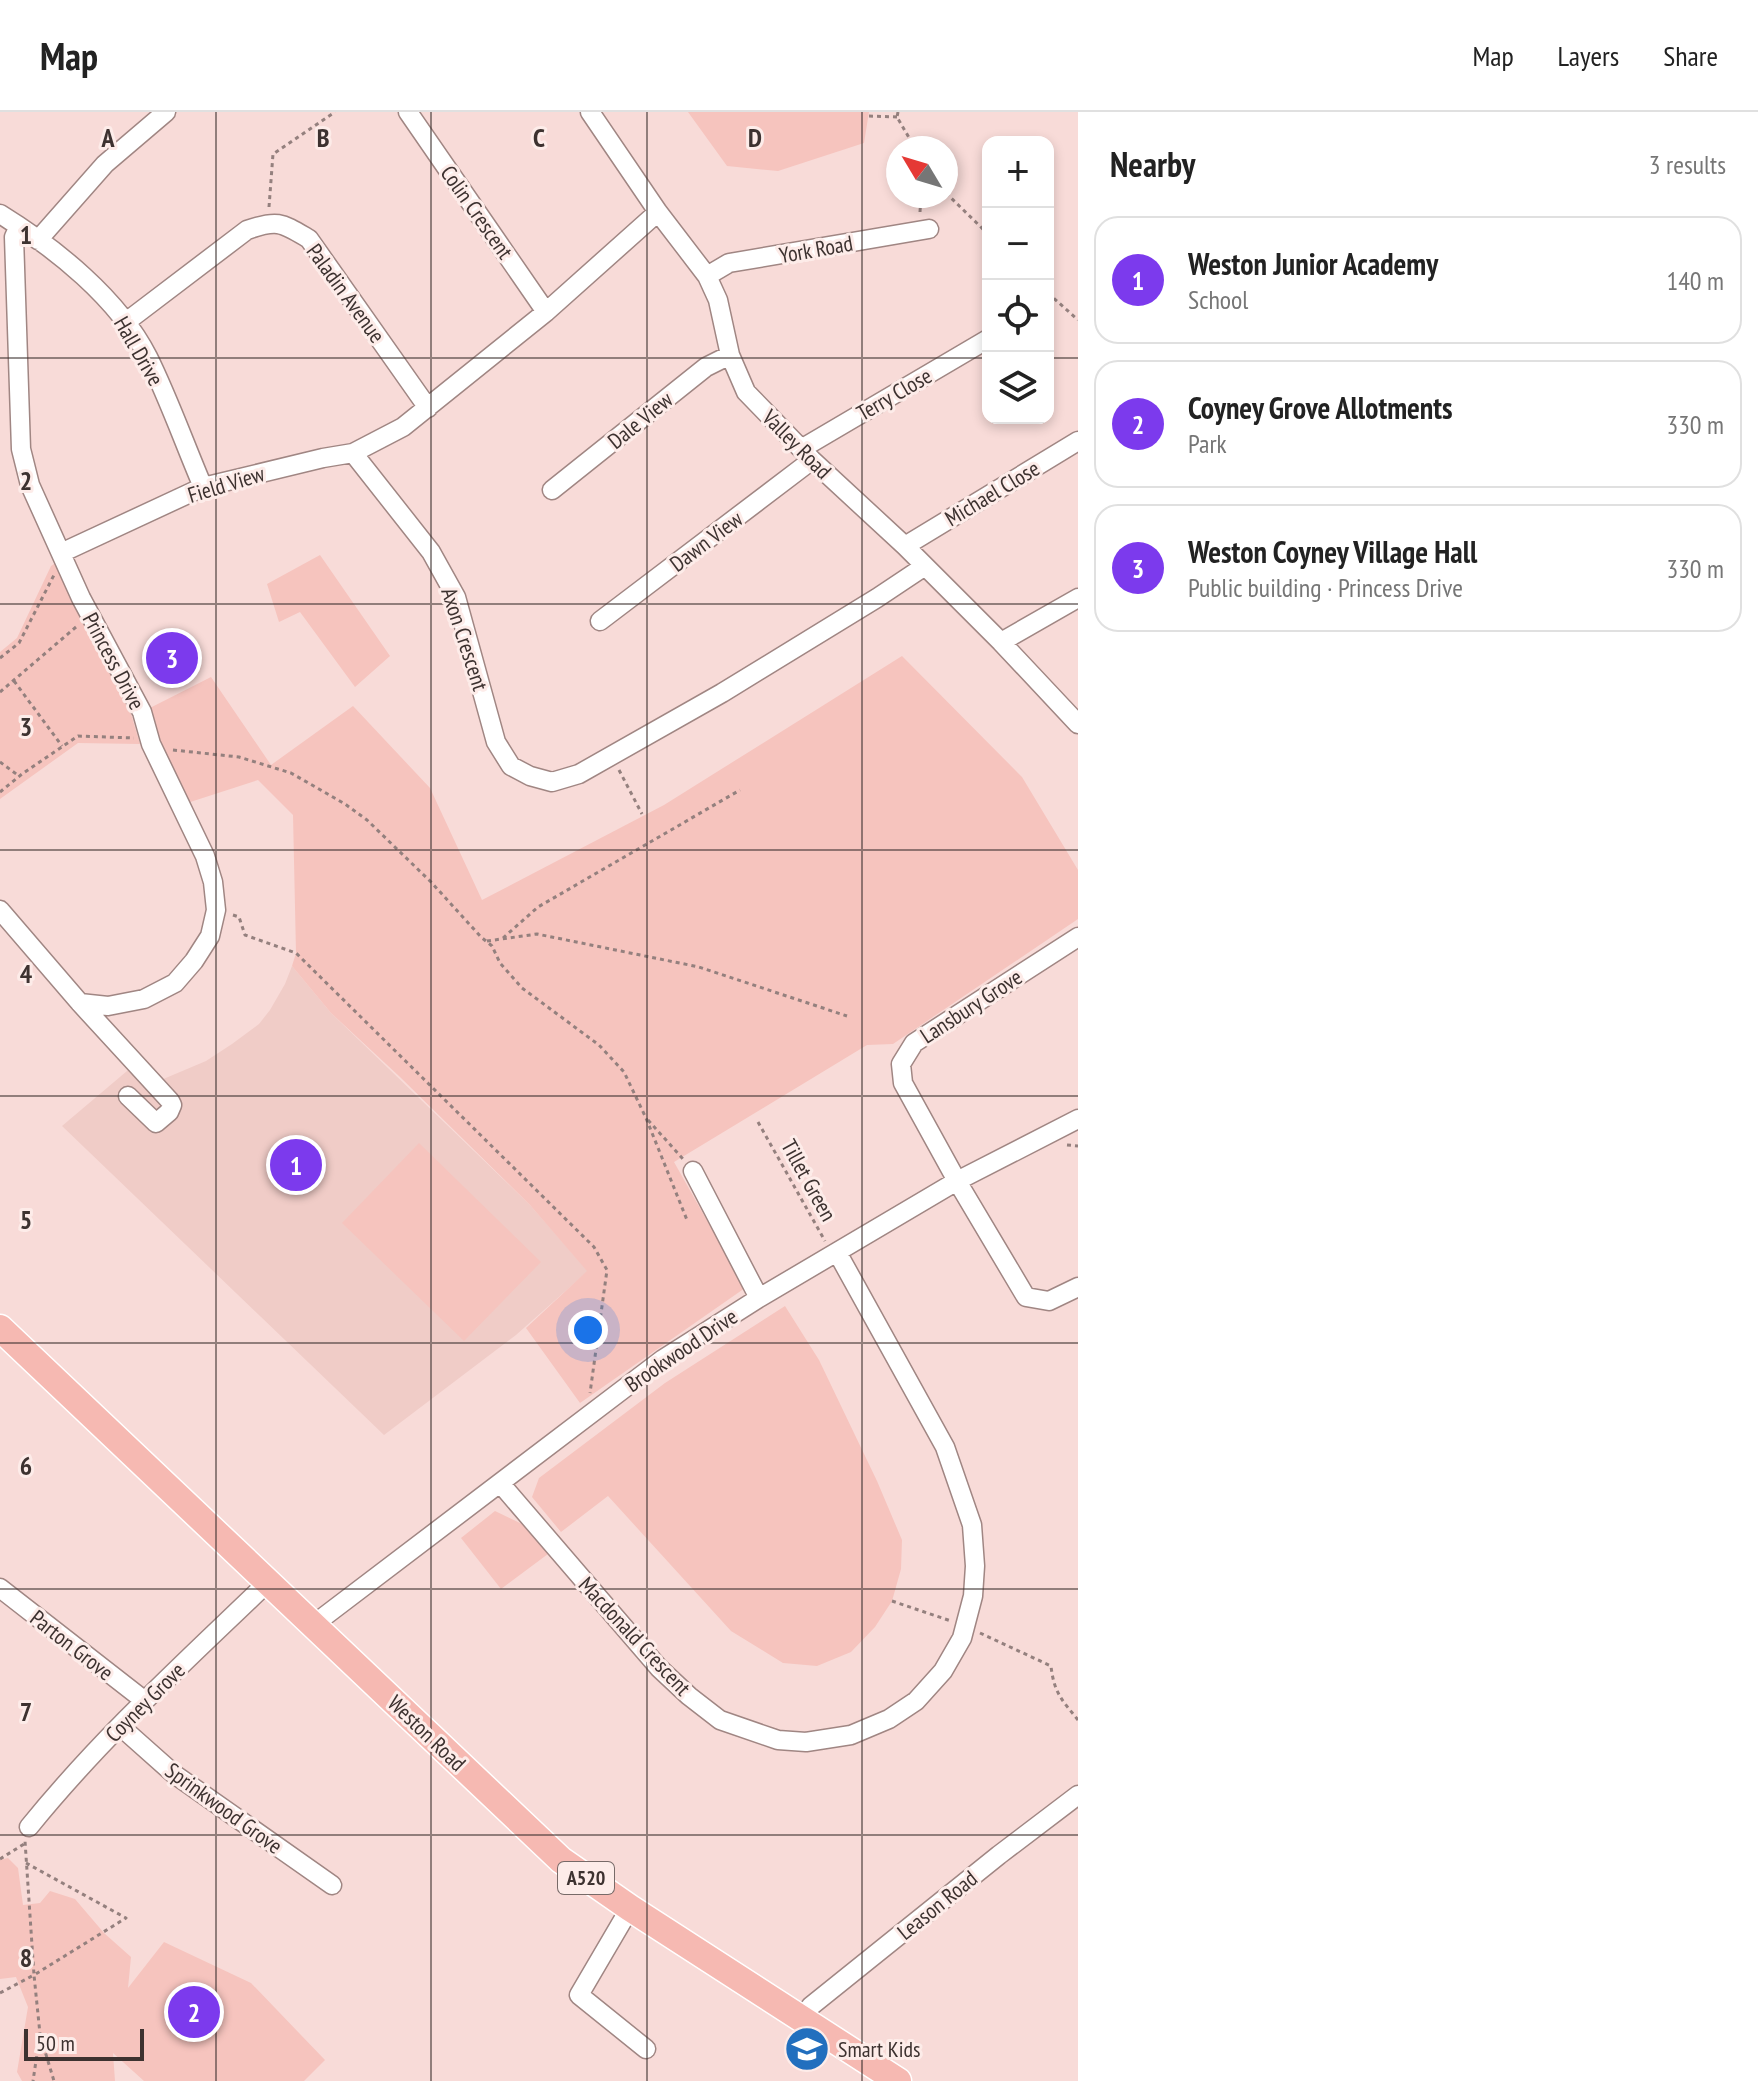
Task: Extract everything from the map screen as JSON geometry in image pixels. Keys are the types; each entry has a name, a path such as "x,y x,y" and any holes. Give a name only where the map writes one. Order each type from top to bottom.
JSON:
{"highway":[{"name":"Weston Road","path":"0,1328 561,1860 898,2081"}],"street":[{"path":"38,240 105,164 166,112"},
{"name":"Colin Crescent","path":"408,112 546,312"},
{"name":"Valley Road","path":"590,112 658,212 707,276 718,300 730,355 746,392 806,454 905,546 1078,724"},
{"path":"353,453 403,427 428,408 546,312 658,212"},
{"name":"Hall Drive","path":"0,214 38,240 109,302 126,322 148,357 203,487"},
{"path":"126,322 247,230 268,222"},
{"name":"Paladin Avenue","path":"268,222 286,225 309,239 428,408"},
{"name":"Princess Drive","path":"19,226 14,237 21,449 30,485 90,615 142,712 152,744 205,856 213,882 216,910 210,936 175,983 144,999 108,1006 80,1003"},
{"name":"York Road","path":"707,276 729,263 929,229"},
{"name":"Terry Close","path":"806,454 982,343"},
{"name":"Dale View","path":"552,490 706,367 730,355"},
{"name":"Michael Close","path":"905,546 1078,441"},
{"name":"Field View","path":"62,555 203,487 353,453"},
{"name":"Axon Crescent","path":"353,453 431,552 456,597 496,742 511,766 530,776 552,782 579,774 722,693 925,566"},
{"name":"Dawn View","path":"600,621 806,454"},
{"path":"1001,642 1078,598"},
{"path":"0,910 172,1105 169,1112 156,1123 128,1096"},
{"name":"Lansbury Grove","path":"1078,937 914,1043 901,1064 903,1083 1026,1297 1049,1301 1078,1287"},
{"name":"Brookwood Drive","path":"313,1625 663,1359 759,1298 957,1181 1078,1119"},
{"path":"693,1171 759,1298"},
{"name":"Macdonald Crescent","path":"500,1483 659,1668 720,1720 778,1740 806,1742 851,1735 889,1719 916,1701 943,1671 962,1638 973,1596 975,1566 972,1525 945,1447 834,1253"},
{"name":"Coyney Grove","path":"27,1835 57,1792 145,1701 268,1582"},
{"name":"Parton Grove","path":"0,1588 145,1701"},
{"name":"Sprinkwood Grove","path":"120,1726 174,1774 332,1885"},
{"name":"Leason Road","path":"801,2019 811,2006 1078,1795"},
{"path":"630,1908 579,1995 646,2049"}],"path":[{"path":"268,222 273,154 335,112"},
{"path":"869,116 898,115 909,136"},
{"path":"958,205 982,228"},
{"path":"1054,299 1078,320"},
{"path":"0,658 19,643 62,555"},
{"path":"0,692 90,615"},
{"path":"14,681 63,747"},
{"path":"0,792 78,736 116,736 239,757 291,773 332,796 367,820 431,882 492,946 500,963 522,988 599,1045 624,1072 687,1220"},
{"path":"611,756 642,814"},
{"path":"0,762 19,776"},
{"path":"503,938 538,907 740,790"},
{"path":"216,910 239,917 245,935 296,953 594,1247 607,1270 587,1417"},
{"path":"485,941 537,934 699,967 847,1016"},
{"path":"646,1118 693,1171"},
{"name":"Tillet Green","path":"758,1122 834,1253"},
{"path":"892,1601 965,1626 1051,1666 1057,1693 1078,1720"},
{"path":"0,1859 27,1835"},
{"path":"27,1835 26,1863 40,2034 54,2081"},
{"path":"0,1993 126,1918 26,1863"},
{"path":"33,2081 40,2034"}],"shaded area":[{"path":"688,112 869,112 864,143 778,171 727,166"},
{"path":"320,555 390,656 355,687 300,612 279,622 267,584"},
{"path":"57,562 131,714 140,744 78,743 0,799 0,652 17,638 51,566"},
{"path":"902,656 1022,777 1078,870 1078,919 893,1044 867,1045 674,1162 745,1288 580,1403 526,1328 587,1271 530,1205 331,1013 292,966 296,953 293,815 258,780 181,805 142,712 211,677 271,765 353,706 430,788 482,900 664,805"},
{"path":"292,966 331,1013 530,1205 588,1271 516,1335 384,1435 62,1126 140,1060 161,1080 206,1061 232,1044 259,1024 270,1010"},
{"path":"419,1143 541,1262 464,1341 342,1223"},
{"path":"785,1306 819,1360 902,1540 901,1569 892,1601 875,1627 851,1652 817,1666 783,1663 731,1631 608,1496 561,1532 532,1497 539,1478 665,1383"},
{"path":"495,1511 522,1524 548,1554 501,1589 461,1538"},
{"path":"8,1858 18,1868 23,1905 40,1903 50,1891 75,1899 104,1933 131,1957 128,1988 164,1942 251,1983 325,2060 304,2081 144,2081 113,2053 115,2081 22,2081 17,2072 28,2007 16,1977 0,1979 0,1860"}],"place":[{"name":"Weston Coyney Village Hall","path":"172,658"},
{"name":"Weston Junior Academy","path":"296,1165"},
{"name":"Coyney Grove Allotments","path":"194,2012"},
{"name":"Smart Kids","path":"807,2049"}]}
